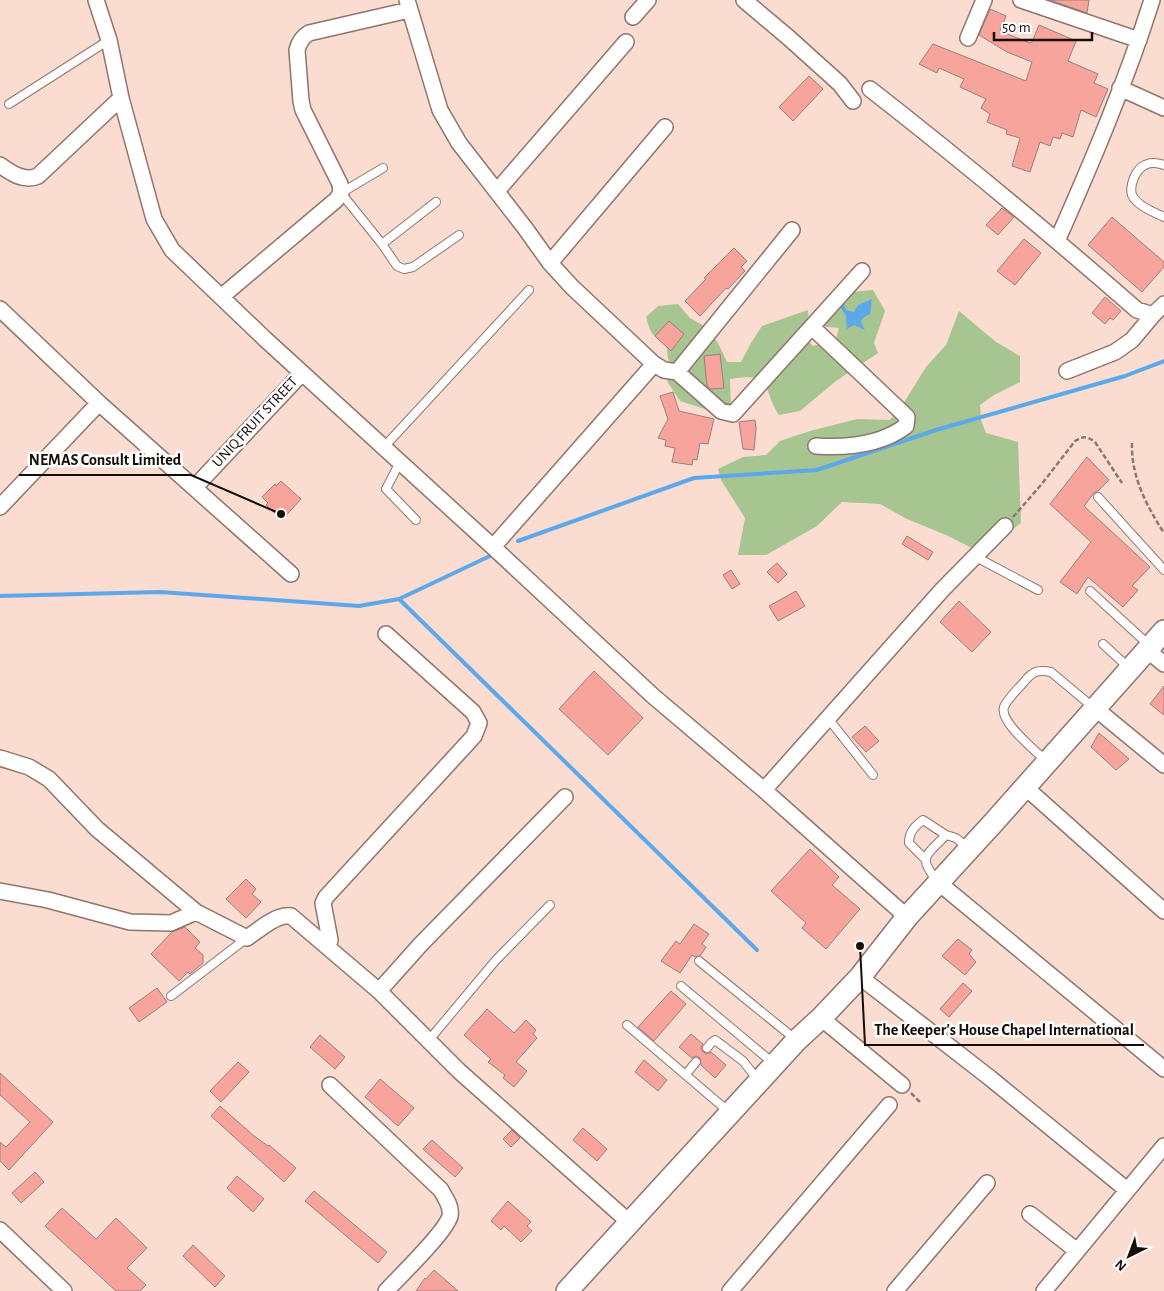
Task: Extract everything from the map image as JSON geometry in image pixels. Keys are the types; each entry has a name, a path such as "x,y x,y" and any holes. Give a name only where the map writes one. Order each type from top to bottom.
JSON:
{"street":[{"path":"96,0 109,40 121,98 154,219 172,250 302,373 653,696 764,790 907,917"},
{"path":"632,17 648,0"},
{"path":"744,0 840,84 853,101"},
{"path":"968,38 984,0"},
{"path":"1021,0 1139,40"},
{"path":"1058,241 1083,183 1139,40 1152,0"},
{"path":"221,297 341,194 340,184 303,110 297,50 299,42 303,36 309,33 408,5 440,110 460,143 550,263 572,287 654,364 664,370 677,372 721,412 733,414 862,271"},
{"path":"497,191 626,42"},
{"path":"1120,88 1164,108"},
{"path":"870,90 952,153 1137,310 1153,315"},
{"path":"0,165 23,178 32,179 38,176 121,98"},
{"path":"550,263 665,127"},
{"path":"677,372 792,230"},
{"path":"1067,371 1115,352 1132,340 1164,304"},
{"path":"0,309 99,403 291,574"},
{"path":"812,328 908,417 906,426 897,433 858,446 838,448 816,446"},
{"path":"493,547 654,364"},
{"name":"UNIQ FRUIT STREET","path":"195,487 302,373"},
{"path":"0,506 99,403"},
{"path":"764,790 942,590 1005,526"},
{"path":"328,947 330,940 322,903 326,897 474,736 479,723 473,712 386,634"},
{"path":"567,1291 797,1040 860,977 907,917 1096,709 1154,642 1164,664"},
{"path":"1096,709 1164,765"},
{"path":"0,758 30,767 50,778 96,829 196,912 247,938 273,921 287,915 291,916 379,991 459,1070 629,1222"},
{"path":"1025,787 1164,912"},
{"path":"379,991 420,944 565,797"},
{"path":"939,883 1164,1070"},
{"path":"0,891 48,900 130,922 171,923 196,912"},
{"path":"860,977 990,1078 1127,1190"},
{"path":"821,1018 902,1086"},
{"path":"330,1085 441,1190 450,1205 450,1215 442,1230 386,1291"},
{"path":"730,1291 889,1105"},
{"path":"1044,1291 1164,1146"},
{"path":"895,1291 987,1183"},
{"path":"1030,1214 1077,1250"},
{"path":"0,1230 64,1291"}],"lane":[{"path":"9,104 109,40"},
{"path":"1164,165 1156,162 1144,165 1136,174 1131,187 1133,196 1138,202 1164,217"},
{"path":"383,168 341,194 382,244 397,266 404,269 413,267 459,235"},
{"path":"382,244 436,202"},
{"path":"384,448 529,290"},
{"path":"400,462 386,489 416,520"},
{"path":"1098,497 1164,570"},
{"path":"974,556 1038,590"},
{"path":"1090,590 1154,642"},
{"path":"1103,644 1130,669"},
{"path":"1048,762 1011,728 1004,714 1004,706 1030,676 1036,671 1050,672 1096,709"},
{"path":"827,717 873,775"},
{"path":"939,883 926,866 925,859 908,843 909,834 914,828 924,820 946,835 956,838 970,849"},
{"path":"925,859 946,835"},
{"path":"429,1040 496,960 550,905"},
{"path":"171,996 247,938"},
{"path":"699,961 797,1040"},
{"path":"681,986 775,1064"},
{"path":"627,1025 730,1113"},
{"path":"708,1048 715,1040 743,1061 759,1082"},
{"path":"686,1074 696,1062"}],"path":[{"path":"1005,526 1041,485 1075,441 1081,437 1088,437 1095,442 1122,483"},
{"path":"1132,443 1132,460 1137,482 1164,533"}],"green space":[{"path":"873,290 885,311 874,343 878,353 836,381 800,411 779,415 765,384 761,380 754,378 730,379 731,407 708,410 680,401 667,381 673,370 668,359 666,342 654,336 646,317 658,306 678,304 690,318 706,327 718,343 727,362 741,362 762,326 808,310 809,321 805,338 813,346 836,339 839,328 818,326 851,292"},
{"path":"959,311 996,342 1020,356 1020,382 994,395 980,405 981,420 986,433 1018,442 1021,523 982,553 946,535 907,519 880,504 842,502 817,526 766,555 738,555 745,518 721,480 718,469 743,457 766,455 780,441 810,431 857,419 890,420 905,401 926,367 946,345"}],"water":[{"path":"872,299 870,314 863,318 861,322 865,330 854,325 847,329 846,316 839,305 844,303 846,310 854,312 858,305"}],"building":[{"path":"1050,0 1089,0 1087,13"},
{"path":"990,9 1006,16 1000,31 1030,43 1039,25 1076,41 1068,61 1098,74 1094,83 1108,89 1096,117 1081,110 1073,137 1062,133 1060,139 1053,137 1050,146 1040,142 1030,172 1012,166 1020,138 1006,134 1007,130 987,122 990,114 981,108 986,99 960,87 964,79 939,68 937,73 919,64 933,44 1026,81 1032,62 1007,52 979,35"},
{"path":"809,76 823,89 793,121 779,107"},
{"path":"1002,208 1014,217 998,235 986,225"},
{"path":"1112,217 1164,262 1164,267 1142,292 1088,245"},
{"path":"1024,239 1041,253 1015,285 997,271"},
{"path":"734,248 747,261 741,267 745,271 700,316 685,301 706,279 704,278"},
{"path":"1105,297 1121,311 1113,320 1110,318 1105,324 1092,313"},
{"path":"669,321 684,334 671,351 655,336"},
{"path":"720,354 724,388 711,389 707,386 704,356"},
{"path":"673,392 679,411 714,419 708,444 700,443 697,460 693,459 692,465 672,462 675,448 665,446 666,440 658,438 668,419 660,396"},
{"path":"755,420 754,450 743,449 739,422"},
{"path":"1087,457 1109,480 1094,493 1084,506 1150,567 1132,586 1138,590 1123,607 1088,577 1077,594 1060,582 1091,542 1050,504"},
{"path":"281,481 301,499 282,520 266,505 268,503 262,497 275,484 276,486"},
{"path":"907,536 933,552 928,560 902,544"},
{"path":"777,563 787,574 778,583 767,572"},
{"path":"731,570 740,584 732,589 723,575"},
{"path":"796,591 805,606 778,621 769,606"},
{"path":"959,601 991,632 972,652 940,622"},
{"path":"594,671 643,718 608,755 559,709"},
{"path":"1164,686 1164,715 1150,704"},
{"path":"865,726 879,741 866,752 852,737"},
{"path":"1099,733 1129,759 1116,770 1091,747"},
{"path":"810,849 839,877 832,885 860,909 826,949 802,928 806,923 771,891"},
{"path":"246,879 256,889 252,894 261,902 246,918 226,899"},
{"path":"694,924 709,934 702,944 706,947 700,956 695,957 692,955 680,973 661,961 676,941 680,944"},
{"path":"185,927 200,942 195,948 203,955 203,963 190,974 188,972 179,981 151,954 172,932"},
{"path":"958,939 972,950 969,954 976,962 965,975 942,956"},
{"path":"963,983 972,991 949,1017 940,1009"},
{"path":"157,988 167,1002 139,1022 129,1008"},
{"path":"671,991 686,1004 654,1041 638,1027"},
{"path":"487,1009 514,1033 526,1020 536,1030 533,1034 537,1038 516,1062 527,1071 514,1087 503,1078 505,1075 488,1062 491,1059 464,1035"},
{"path":"691,1034 703,1044 701,1048 703,1052 707,1054 711,1052 726,1065 715,1078 701,1065 700,1058 696,1056 692,1058 679,1047"},
{"path":"320,1035 345,1057 335,1069 310,1047"},
{"path":"644,1060 667,1080 658,1091 635,1072"},
{"path":"238,1062 249,1072 221,1102 210,1091"},
{"path":"0,1073 53,1122 9,1170 0,1161 0,1142 6,1147 30,1122 0,1095"},
{"path":"380,1079 414,1108 398,1126 365,1097"},
{"path":"220,1106 254,1136 269,1145 296,1168 284,1182 211,1116"},
{"path":"583,1128 607,1149 597,1161 573,1140"},
{"path":"512,1130 520,1138 511,1147 503,1139"},
{"path":"432,1140 463,1168 455,1177 423,1149"},
{"path":"35,1172 44,1182 21,1203 12,1193"},
{"path":"237,1176 264,1199 253,1212 227,1188"},
{"path":"314,1191 387,1252 378,1263 305,1201"},
{"path":"508,1201 531,1222 527,1226 532,1231 521,1242 504,1226 501,1230 491,1221"},
{"path":"62,1208 96,1239 116,1218 147,1248 127,1268 146,1285 140,1291 116,1291 45,1226"},
{"path":"193,1245 225,1276 215,1287 183,1256"},
{"path":"434,1270 458,1291 416,1291 425,1278"}],"waterway":[{"path":"518,541 694,478 817,470 936,430 1125,376 1164,361"},
{"path":"0,596 160,592 359,606 399,599 490,556"},
{"path":"399,599 757,950"}],"place":[{"name":"NEMAS Consult Limited","path":"281,514"},
{"name":"The Keeper's House Chapel International","path":"860,946"}]}
